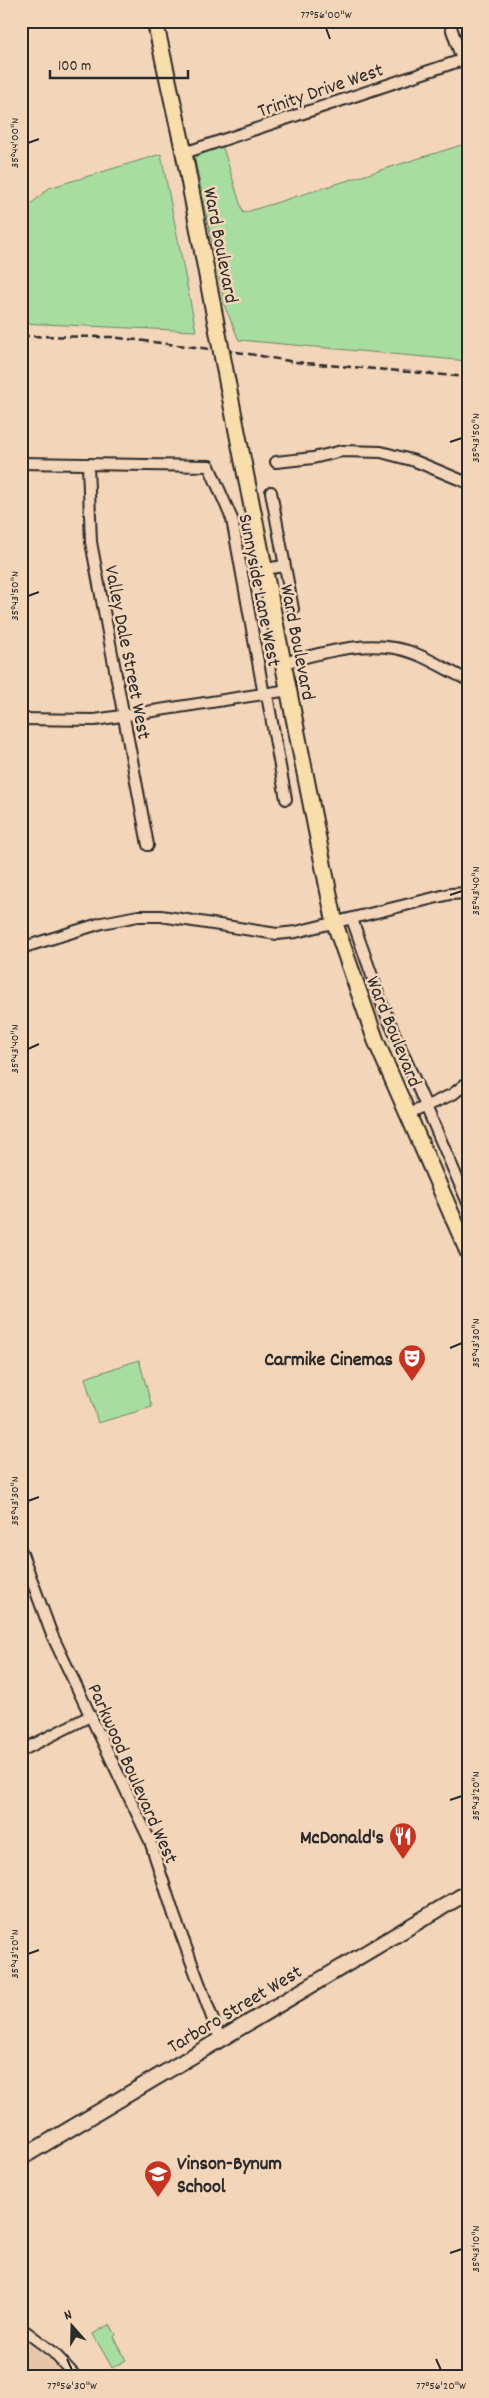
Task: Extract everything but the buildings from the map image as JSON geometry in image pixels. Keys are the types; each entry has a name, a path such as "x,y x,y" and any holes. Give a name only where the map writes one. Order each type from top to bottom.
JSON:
{"main road":[{"name":"Ward Boulevard","path":"155,21 184,153 228,386 335,924 366,1014 407,1115 468,1252"},
{"name":"Tarboro Street West","path":"21,2158 468,1892"}],"street":[{"path":"449,21 465,59"},
{"name":"Trinity Drive West","path":"184,153 465,59"},
{"path":"276,462 313,458 342,452 381,452 415,461 468,483"},
{"path":"21,463 88,465"},
{"name":"Sunnyside Lane West","path":"88,465 209,466 232,519 286,799"},
{"name":"Valley Dale Street West","path":"88,465 90,542 148,845"},
{"path":"271,492 293,609"},
{"path":"265,569 284,566"},
{"path":"283,663 360,646 386,647 416,654 468,680"},
{"path":"21,719 95,720 289,690"},
{"path":"21,948 102,922 138,916 161,916 277,934 335,924 450,894 468,893"},
{"path":"352,920 383,1006 468,1203"},
{"path":"407,1115 452,1094 468,1082"},
{"name":"Parkwood Boulevard West","path":"21,1551 52,1635 150,1841 174,1914 220,2039"},
{"path":"21,1751 90,1716"},
{"path":"21,2328 53,2352 76,2377"}],"shaded area":[{"path":"21,2336 60,2370 65,2377 21,2377"}],"green space":[{"path":"221,141 243,213 468,143 468,361 239,340 225,307 193,150"},
{"path":"161,154 196,331 21,323 21,213 49,188"},
{"path":"139,1360 152,1407 98,1423 85,1378"},
{"path":"110,2324 116,2335 114,2337 126,2360 112,2368 93,2334"}],"railway":[{"path":"21,336 111,337 244,353 294,362 468,377"}],"place":[{"name":"Carmike Cinemas","path":"412,1382"},
{"name":"McDonald's","path":"403,1860"},
{"name":"Vinson-Bynum School","path":"158,2198"}]}
